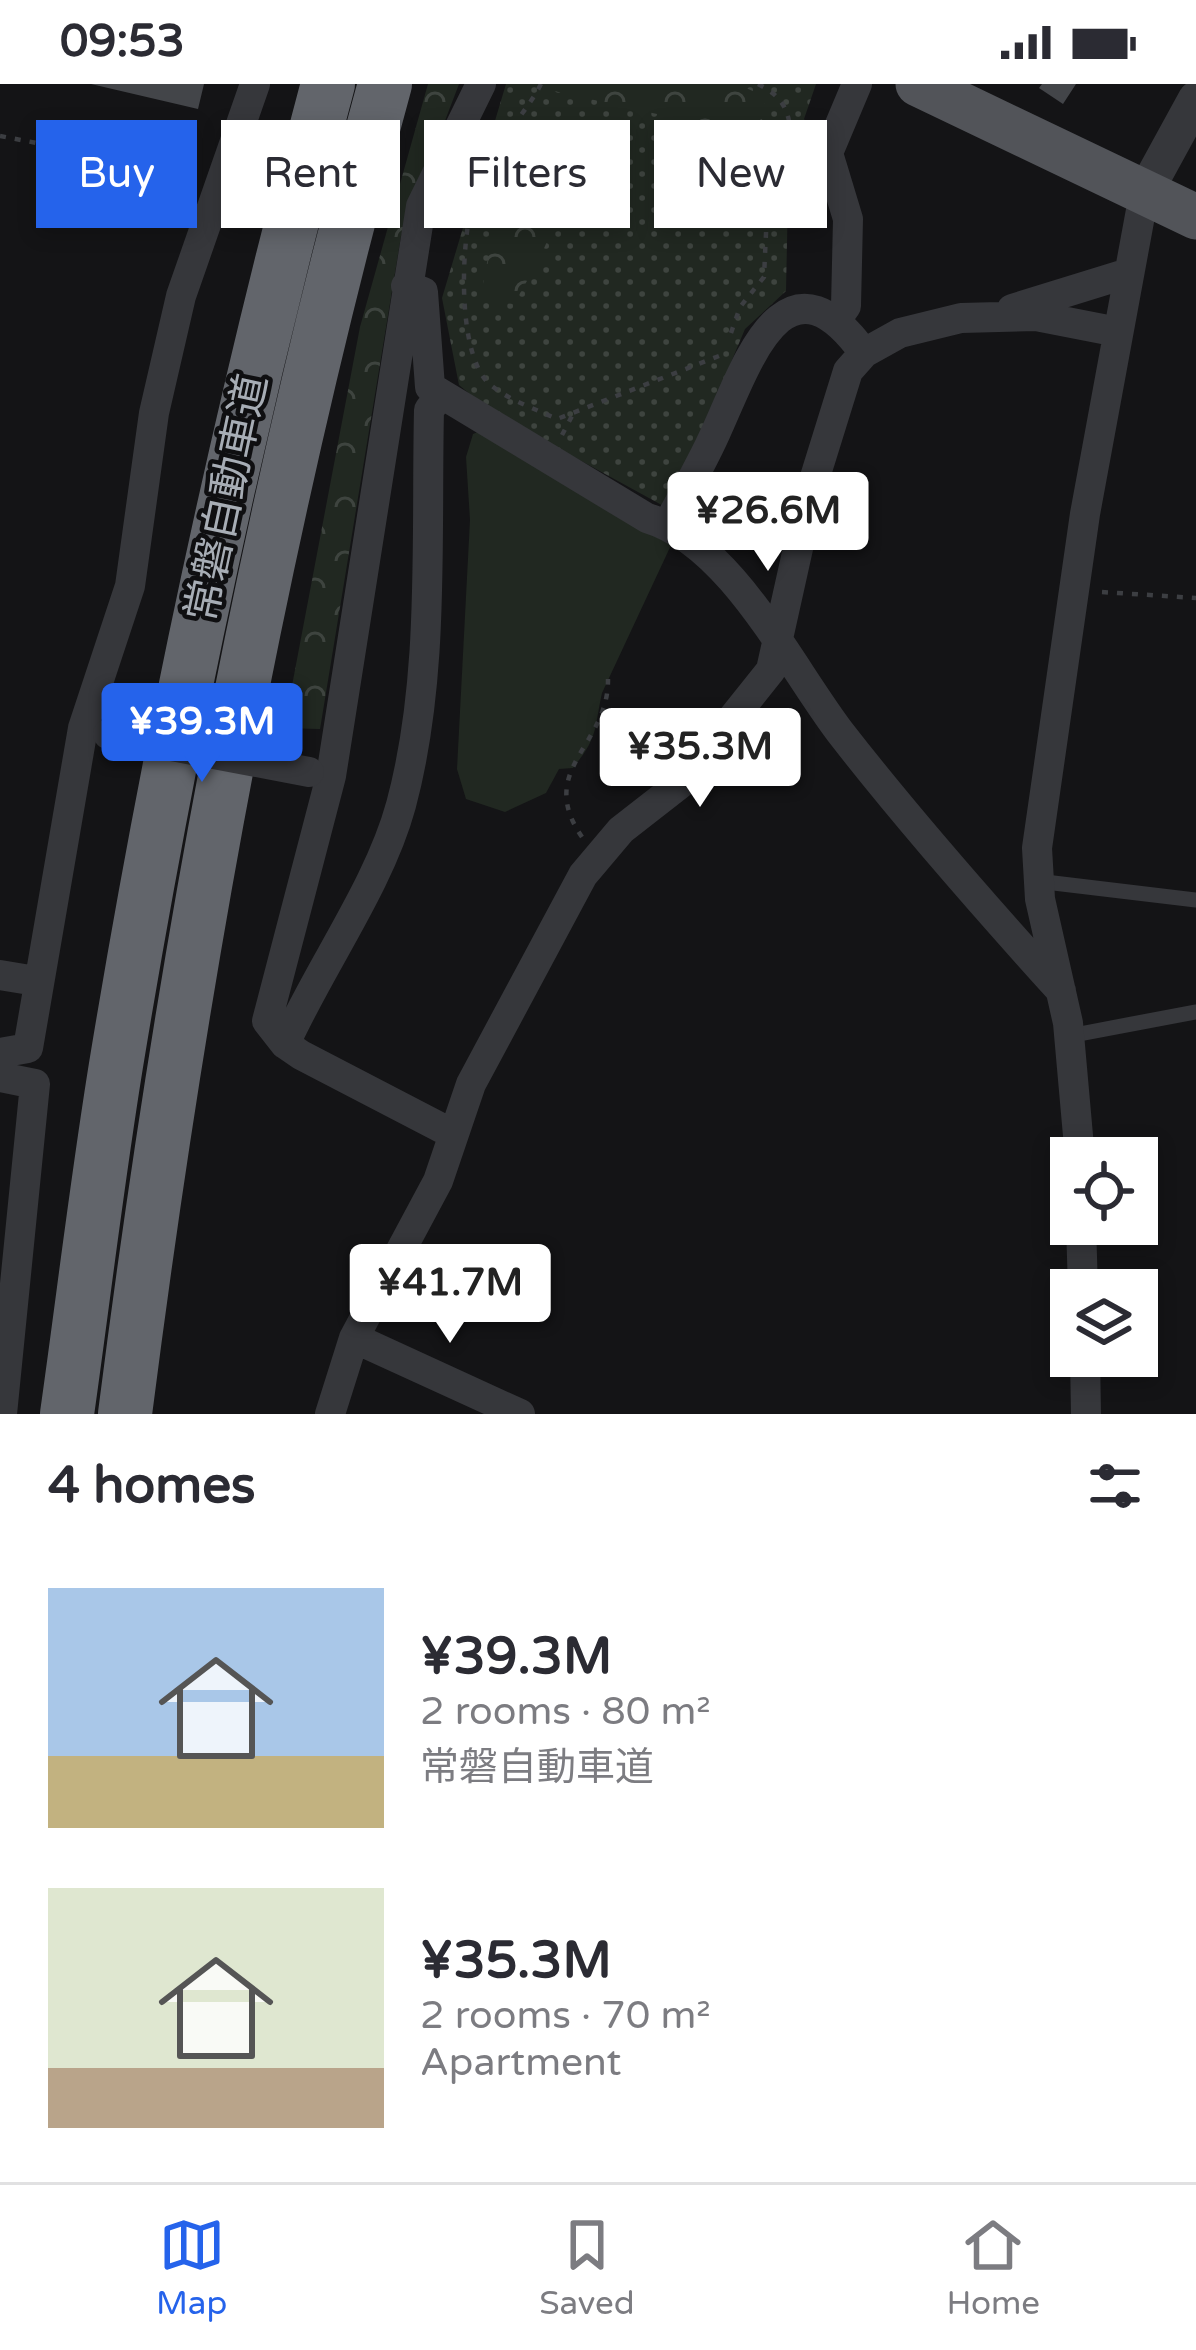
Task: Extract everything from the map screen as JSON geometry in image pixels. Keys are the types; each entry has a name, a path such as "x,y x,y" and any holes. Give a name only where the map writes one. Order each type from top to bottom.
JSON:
{"highway":[{"name":"常磐自動車道","path":"67,1414 117,1055 164,801 234,453 328,84"},
{"name":"常磐自動車道","path":"125,1414 213,832 287,475 385,84"}],"main road":[{"path":"918,84 1196,217"}],"street":[{"path":"0,1053 28,1048 36,981 130,586 154,413 196,239 254,84"},
{"path":"451,1132 285,1044 267,1021 320,774 406,286 434,172 481,84"},
{"path":"836,320 846,306 848,219 828,153 857,84"},
{"path":"1079,1137 1069,1036 1037,881 1041,800 1125,274 1144,194 1196,99"},
{"path":"330,1414 354,1338 430,1199 471,1084 599,853 698,764 771,670 811,490 848,371 864,353 900,333 983,318 1125,274"},
{"path":"406,286 423,292 430,387 647,518 668,524 728,575 841,732 1061,991"},
{"path":"668,524 713,440 750,351 775,319 798,308 836,320 864,353"},
{"path":"983,318 1036,316 1118,332"},
{"path":"285,1044 320,966 374,877 401,805 417,722 423,649 429,410 442,394"},
{"path":"96,731 320,774"},
{"path":"0,975 36,981"},
{"path":"0,1077 35,1084 2,1414"},
{"path":"354,1338 520,1414"},
{"path":"1085,1377 1086,1414"}],"lane":[{"path":"1037,881 1196,900"},
{"path":"1069,1036 1195,1012"}],"path":[{"path":"542,84 524,118 482,170 460,280 470,342 485,379 557,419 718,356 738,354"},
{"path":"758,84 777,93 788,111 791,133 828,153"},
{"path":"0,136 218,178"},
{"path":"734,342 730,330 740,307 764,277 768,190 782,144 828,153"},
{"path":"565,429 573,414"},
{"path":"1072,591 1196,598"},
{"path":"599,853 580,836 563,807 565,782 608,703 608,680"}],"green space":[{"path":"428,84 459,84 445,120 424,120 424,176 401,236 320,729 284,728 360,327 388,228 400,228 400,184"},
{"path":"506,84 816,84 805,120 654,120 654,228 787,228 786,291 745,329 669,509 490,411 459,385 442,298 463,228 630,228 630,120 495,120"},
{"path":"557,84 737,84 766,97 762,120 684,120 554,91"},
{"path":"827,152 828,153 840,194 827,194"},
{"path":"494,228 552,228 514,304 480,300"},
{"path":"480,431 673,541 602,693 587,748 573,768 559,769 546,793 505,812 466,799 457,769 470,520 466,457 473,434"}],"building":[{"path":"91,84 204,84 198,109"},
{"path":"1042,84 1076,84 1063,104 1039,88"}]}
